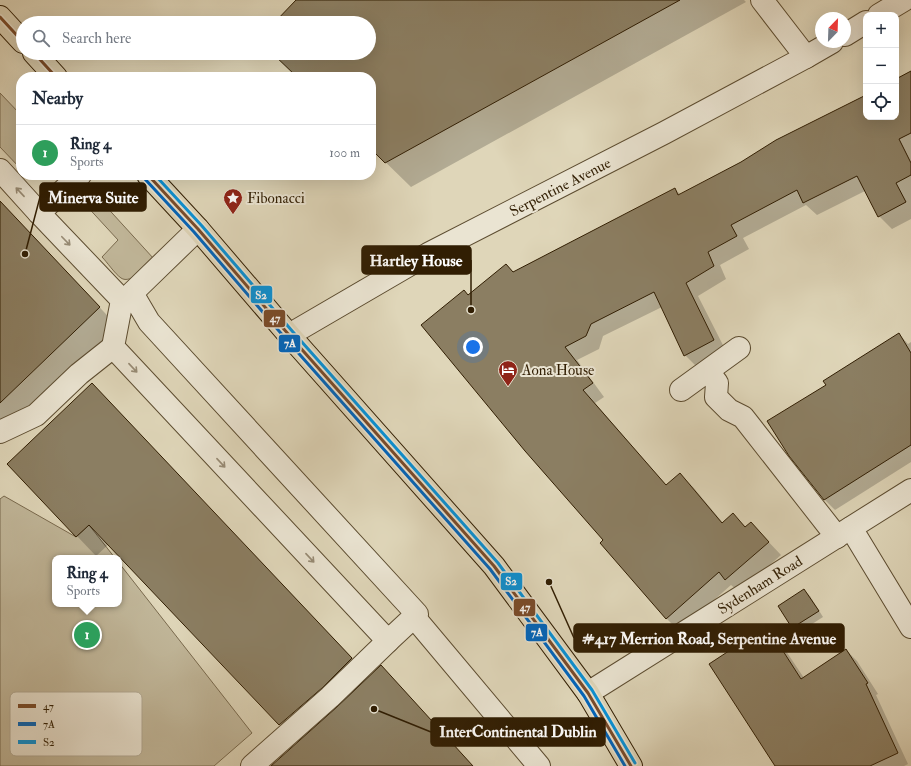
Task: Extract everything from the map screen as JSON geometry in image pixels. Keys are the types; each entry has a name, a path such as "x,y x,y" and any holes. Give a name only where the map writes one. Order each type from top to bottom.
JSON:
{"main road":[{"path":"0,17 16,34"},
{"path":"40,60 51,72"},
{"path":"153,180 494,566 588,693 631,766"}],"street":[{"path":"762,0 806,57"},
{"path":"884,12 904,0"},
{"path":"851,31 863,24"},
{"name":"Serpentine Avenue","path":"289,335 428,254 664,133 822,48"},
{"path":"0,170 39,213 127,296 149,322 417,614 330,697 252,766"},
{"path":"39,213 75,180"},
{"path":"0,432 36,415 79,374 113,347 127,296 198,230"},
{"path":"113,347 388,641"},
{"path":"681,390 739,348"},
{"path":"708,371 717,383 716,397 729,410 743,417 844,532 911,627"},
{"name":"Sydenham Road","path":"588,693 911,490"},
{"path":"414,617 540,766"}],"shaded area":[{"path":"0,93 16,110 16,164 0,147"},
{"path":"92,191 154,259 134,277 129,279 121,278 102,257 118,240 83,202"},
{"path":"4,496 76,537 89,525 113,555 52,555 52,607 122,607 122,567 252,733 214,766 0,766 0,499"}],"building":[{"path":"296,0 680,0 385,163 376,154 376,72 292,72 279,60 376,60 376,16 281,16"},
{"path":"911,71 911,133 899,139 911,163 911,175 896,183 906,202 878,217 857,176 803,203 797,190 731,225 737,236 708,252 714,266 686,283 714,340 684,356 654,292 591,324 586,336 565,347 593,383 583,390 666,485 680,473 722,523 733,513 745,527 751,522 769,542 725,580 719,572 666,619 600,543 603,540 525,451 421,325 464,290 468,295 506,264 513,272 675,188 678,195 741,162 776,140 863,96 863,120 899,120 899,77"},
{"path":"0,201 100,307 0,403"},
{"path":"899,333 911,353 911,445 824,500 789,456 767,421 826,385 823,381"},
{"path":"92,383 352,658 322,688 279,725 122,560 122,555 118,555 89,525 76,537 7,464"},
{"path":"804,589 819,611 792,628 778,606"},
{"path":"767,626 801,679 846,649 868,683 866,684 898,753 870,766 775,766 709,664"},
{"path":"381,665 473,766 271,766 338,706"}],"transit line":[{"name":"47","path":"0,17 16,34"},
{"name":"47","path":"40,60 51,72"},
{"name":"7A","path":"146,180 194,232 285,338 490,569 584,696 625,766"},
{"name":"47","path":"153,180 198,229 289,335 494,566 588,693 631,766"},
{"name":"S2","path":"160,180 202,226 293,332 498,563 592,690 635,763"}],"place":[{"name":"Fibonacci","path":"233,215"},
{"name":"Minerva Suite","path":"25,254"},
{"name":"Hartley House","path":"471,310"},
{"name":"Aona House","path":"508,387"},
{"name":"#417 Merrion Road, Serpentine Avenue","path":"549,582"},
{"name":"Ring 4","path":"87,635"},
{"name":"InterContinental Dublin","path":"374,709"}]}
